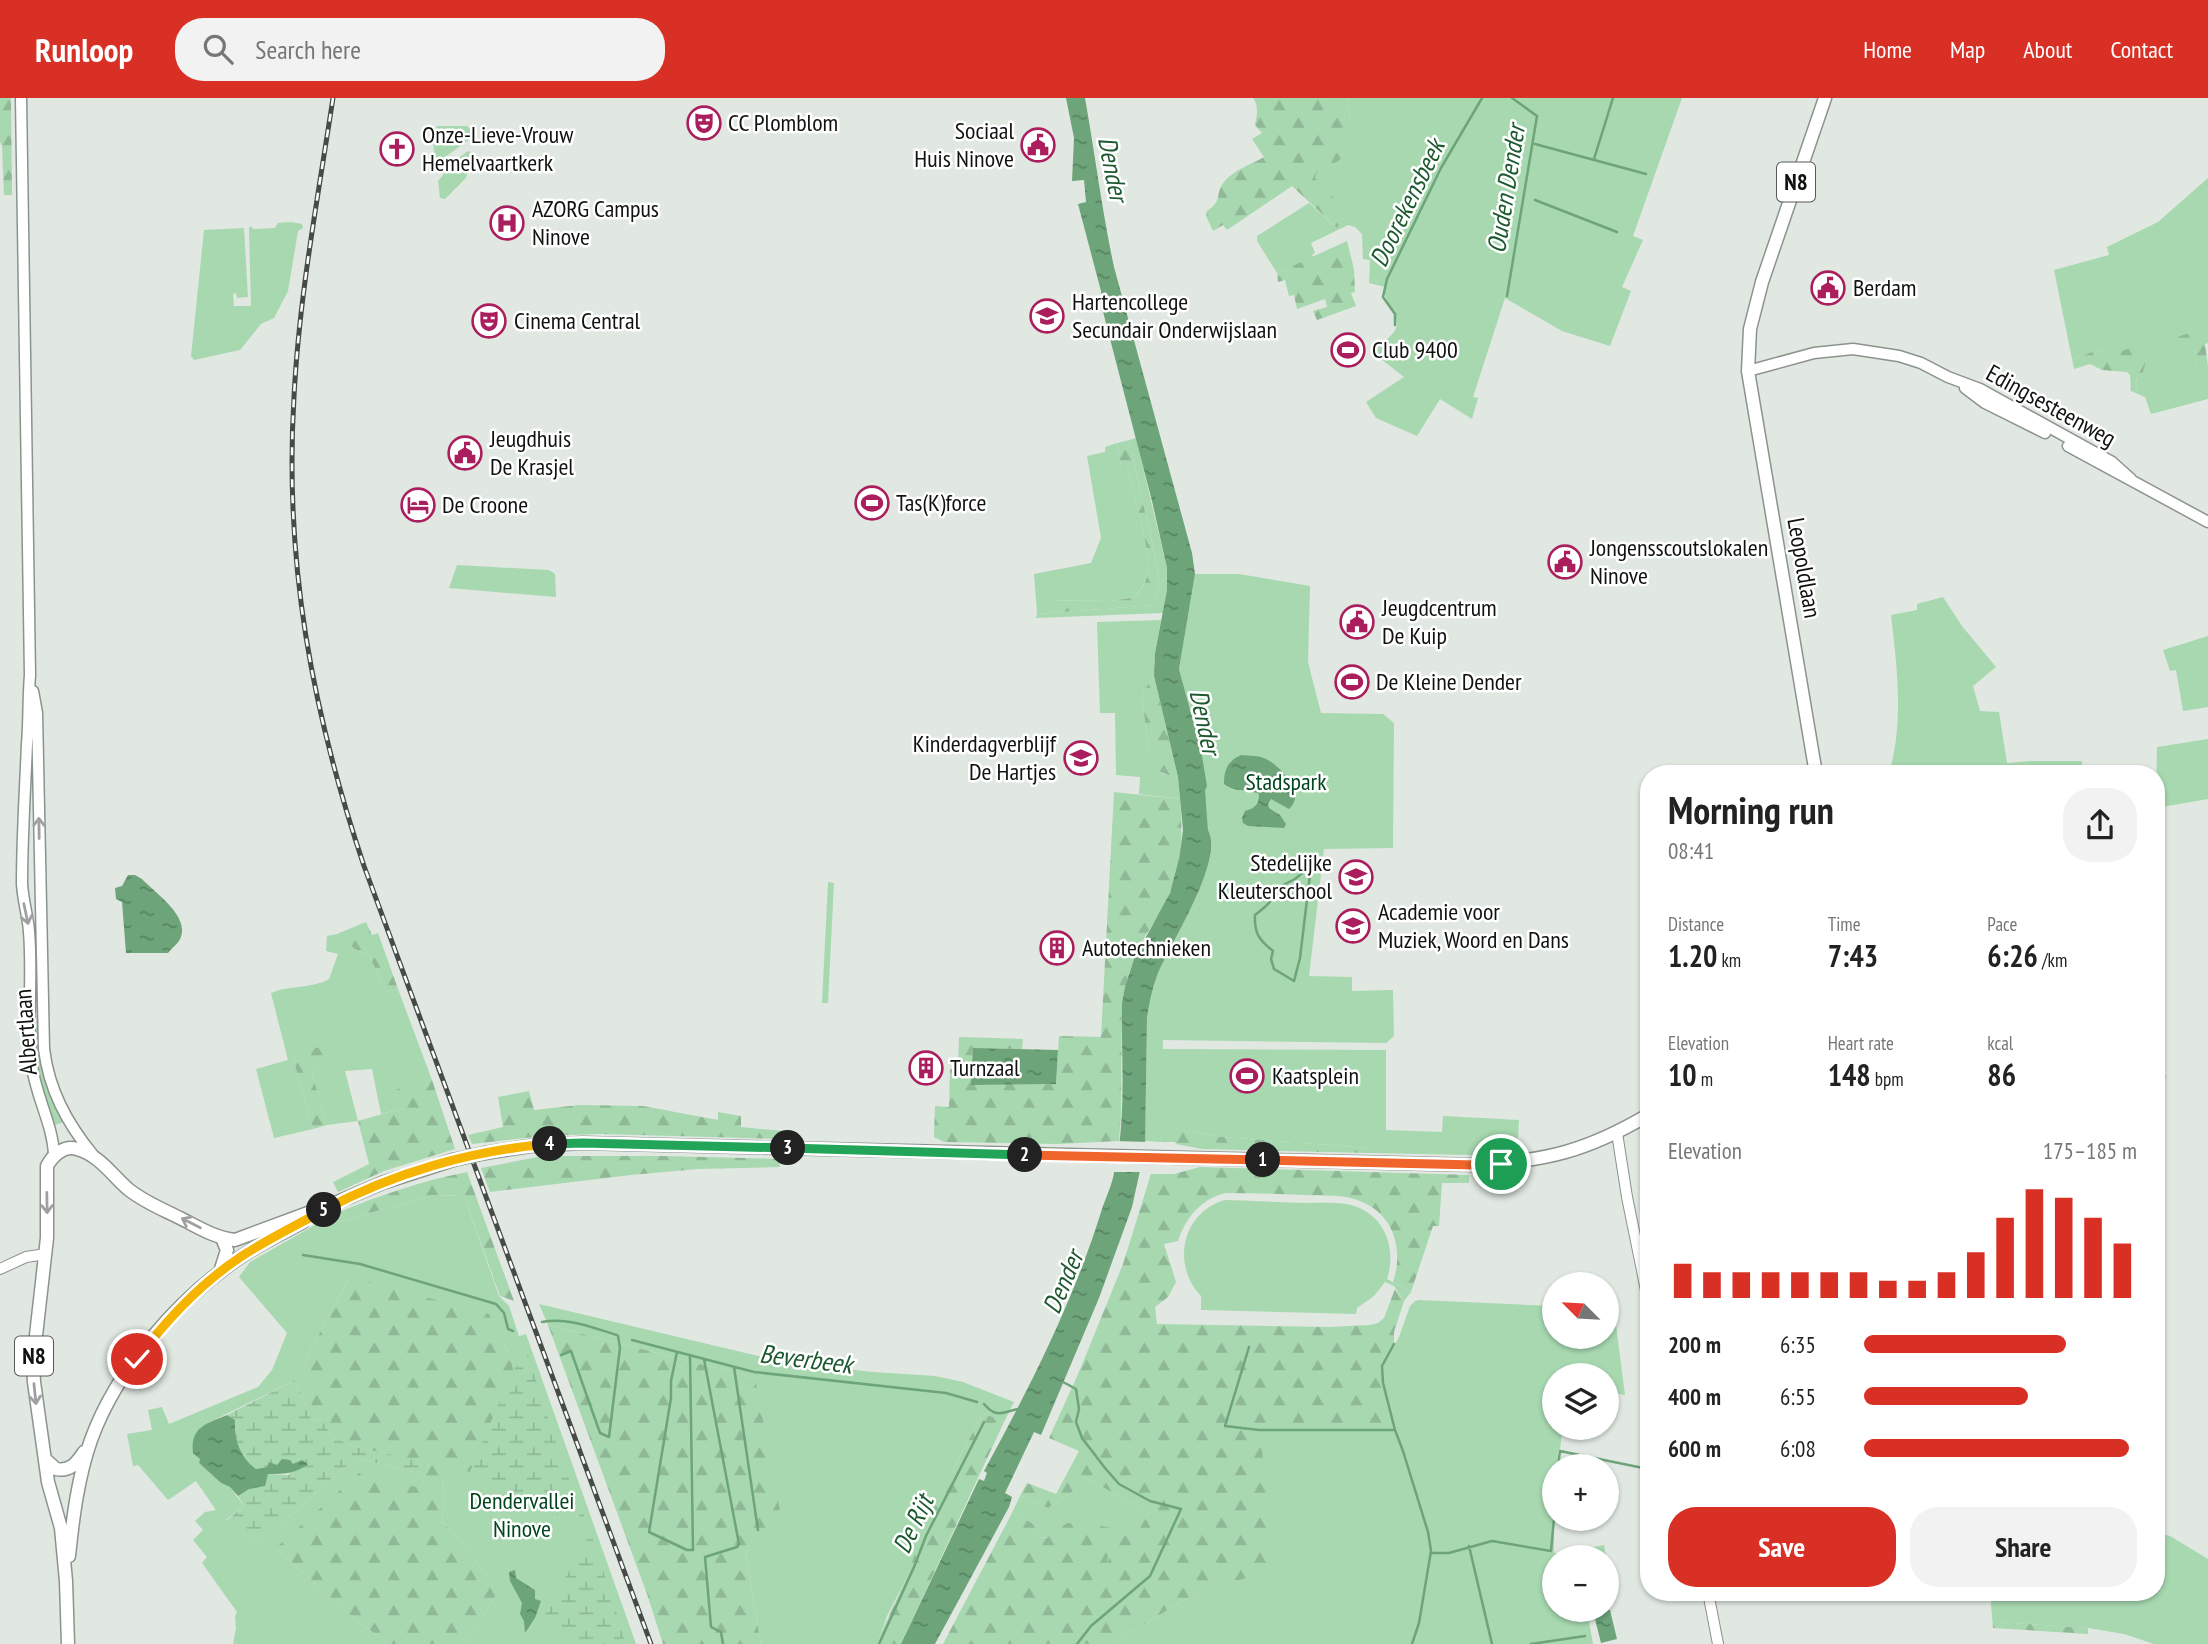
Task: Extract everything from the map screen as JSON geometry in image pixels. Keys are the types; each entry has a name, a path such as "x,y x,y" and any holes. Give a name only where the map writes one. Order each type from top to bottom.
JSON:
{"main road":[{"name":"Albertlaan","path":"21,98 30,674 22,884 29,931 33,1071 42,1110 54,1144 54,1155 47,1166 46,1254"},
{"name":"N8","path":"1748,371 1750,329 1762,282 1825,98"},
{"name":"Edingsesteenweg","path":"1748,371 1814,352 1853,349 1892,354 1922,363 1948,377 1985,403 2208,522"},
{"name":"Leopoldlaan","path":"1748,371 1814,765"},
{"name":"Albertlaan","path":"30,674 37,713 44,1049 51,1086 62,1111 95,1157 138,1197 222,1238"},
{"path":"22,884 34,881 38,883 40,890"},
{"name":"N8","path":"222,1238 241,1239 382,1183 453,1160 530,1146 583,1143 1476,1165 1526,1162 1566,1153 1617,1133 1640,1120"},
{"path":"54,1155 62,1150 75,1148 95,1157"},
{"name":"N8","path":"65,1581 75,1502 91,1441 109,1399 153,1338 190,1297 243,1255 340,1201"},
{"path":"220,1272 227,1250 222,1238"},
{"name":"N8","path":"46,1254 33,1362 35,1402 44,1459 61,1528 68,1644"},
{"path":"44,1459 56,1469 68,1469 74,1466 91,1441"}],"street":[{"path":"1617,1133 1640,1259"},
{"path":"0,1269 26,1256 46,1254"},
{"path":"1710,1601 1718,1644"}],"green space":[{"path":"0,98 11,98 12,195 4,195"},
{"path":"1253,98 1347,98 1350,121 1342,158 1317,171 1315,178 1322,188 1350,211 1337,228 1292,186 1227,230 1223,225 1213,231 1206,216 1207,211 1215,204 1224,182 1237,171 1264,157 1252,139 1262,133 1255,125 1257,107"},
{"path":"1347,98 1682,98 1633,236 1643,240 1622,287 1631,291 1610,346 1562,331 1505,298 1473,397 1478,398 1472,419 1440,399 1417,436 1376,418 1366,402 1404,377 1372,352 1391,336 1397,322 1386,299 1385,287 1369,283 1370,260 1363,259 1362,234 1355,227 1348,225 1311,243 1315,253 1313,257 1277,273 1257,241 1257,236 1309,203 1337,228 1349,212 1314,178 1316,171 1334,164 1350,121"},
{"path":"437,126 467,126 471,130 470,139 441,160 435,159 432,134"},
{"path":"468,151 473,153 466,178 445,199 440,198 438,181 445,168"},
{"path":"2208,178 2208,327 2172,339 2194,350 2197,369 2208,367 2208,399 2151,414 2145,397 2131,391 2138,389 2136,377 2142,375 2147,359 2137,350 2106,356 2104,348 2072,359 2054,270 2109,255 2107,247 2158,222"},
{"path":"278,223 302,224 303,228 298,231 288,291 274,318 261,324 240,350 194,360 191,356 204,230 244,228 248,297 237,298 236,293 233,294 234,306 251,306 249,228 275,228"},
{"path":"1347,241 1354,269 1355,292 1351,293 1356,306 1317,320 1313,311 1327,307 1325,299 1297,309 1294,295 1289,296 1285,280 1278,282 1277,273"},
{"path":"2208,327 2208,343 2205,344 2208,367 2197,370 2194,350 2184,352 2171,339"},
{"path":"2136,346 2147,359 2142,375 2136,378 2138,389 2131,391 2130,375 2127,372 2102,370 2090,364 2074,369 2072,359 2104,348 2107,356"},
{"path":"1136,438 1167,568 1163,613 1036,618 1037,614 1153,605 1159,587 1157,565 1129,440"},
{"path":"1129,440 1157,565 1159,587 1153,605 1037,614 1036,600 1112,601 1135,597 1145,583 1148,563 1144,536 1127,465 1121,465 1117,443"},
{"path":"1117,443 1121,465 1127,465 1144,536 1148,563 1145,583 1135,597 1112,601 1036,600 1034,574 1091,563 1101,538 1087,456 1105,452 1105,447"},
{"path":"457,565 549,570 555,574 556,597 449,588"},
{"name":"Stadspark","path":"1195,574 1239,574 1310,586 1308,662 1321,713 1383,714 1394,723 1393,848 1324,849 1309,976 1352,977 1352,991 1393,990 1394,1036 1386,1043 1163,1040 1163,1049 1386,1050 1386,1130 1442,1132 1443,1116 1519,1120 1517,1156 1369,1153 1369,1148 1223,1137 1174,1129 1160,1136 1161,1142 1145,1141 1147,1018 1151,997 1163,962 1202,882 1209,862 1211,844 1201,750 1179,669"},
{"path":"1943,597 1962,626 1996,667 1973,686 1980,711 1999,712 2007,763 2082,761 2082,765 1891,765 1898,715 1891,615 1917,610 1917,604"},
{"path":"1161,620 1154,676 1144,690 1142,699 1150,758 1163,774 1178,777 1180,799 1139,794 1140,777 1116,775 1115,713 1100,713 1097,622"},
{"path":"2208,636 2208,707 2183,711 2176,670 2170,671 2163,650"},
{"path":"1154,676 1178,777 1161,772 1150,758 1142,699 1144,690"},
{"path":"2208,739 2208,799 2165,806 2165,765 2157,765 2157,747"},
{"path":"1114,792 1180,799 1181,823 1179,859 1173,883 1166,901 1135,956 1122,1003 1119,1141 1058,1144 944,1142 934,1137 935,1106 949,1107 950,1069 958,1070 959,1037 1023,1039 1022,1049 973,1048 972,1085 1056,1084 1059,1036 1101,1037"},
{"path":"828,882 834,883 828,1003 822,1003"},
{"path":"366,922 372,935 378,933 398,989 387,992 369,956 355,949 337,934"},
{"path":"337,934 355,949 369,956 387,992 398,989 432,1080 398,1089 404,1108 381,1114 372,1069 345,1071 358,1121 327,1125 312,1073 317,1063 292,1055 313,1129 274,1138 256,1069 288,1060 271,993 329,979 338,954 326,951 327,936"},
{"path":"35,1025 38,1025 41,1061 64,1122 52,1126 36,1067"},
{"path":"323,1046 326,1058 317,1063 312,1073 327,1125 313,1129 292,1055"},
{"path":"432,1080 455,1149 384,1171 338,1192 333,1182 369,1164 358,1121 403,1108 397,1089"},
{"path":"529,1091 534,1110 579,1105 643,1106 718,1120 718,1112 741,1116 741,1127 784,1131 783,1138 600,1134 542,1136 472,1144 468,1135 503,1127 498,1097"},
{"path":"1174,1129 1223,1137 1369,1148 1369,1153 1202,1149 1175,1142 1161,1142 1163,1131"},
{"path":"543,1156 779,1159 780,1167 698,1169 490,1192 481,1168"},
{"path":"1200,1167 1469,1175 1469,1183 1442,1183 1439,1226 1433,1226 1411,1292 1393,1282 1396,1246 1388,1224 1372,1207 1347,1197 1225,1193 1208,1200 1195,1211 1185,1224 1178,1241 1164,1244 1176,1282 1168,1297 1155,1307 1157,1324 1329,1327 1370,1325 1384,1318 1395,1289 1404,1301 1394,1332 1394,1344 1382,1366 1383,1383 1395,1430 1260,1430 1274,1568 1188,1598 1111,1644 943,1644 1012,1513 1034,1524 1039,1537 1047,1538 1067,1523 1111,1528 1107,1563 1119,1538 1140,1528 1149,1513 1086,1478 1078,1488 1048,1508 1020,1496 1027,1483 1056,1494 1079,1451 1049,1438 1123,1264 1151,1174 1174,1174"},
{"path":"467,1172 514,1301 500,1296 464,1196 434,1195 338,1222 334,1214 400,1190"},
{"name":"Dendervallei Ninove","path":"434,1195 464,1196 499,1296 509,1306 519,1336 526,1334 636,1644 465,1644 497,1594 470,1552 442,1522 445,1497 442,1479 510,1356 504,1344 350,1277 307,1356 302,1371 321,1419 312,1421 295,1380 210,1422 199,1463 221,1483 230,1487 244,1506 226,1520 238,1527 256,1546 356,1458 425,1475 420,1488 276,1548 341,1608 388,1644 233,1644 237,1612 202,1563 207,1557 193,1540 203,1530 195,1521 205,1512 216,1510 196,1481 168,1500 138,1465 133,1466 127,1434 152,1430 148,1410 162,1407 169,1424 258,1387 272,1370 287,1333 239,1277 250,1262 334,1214 338,1222"},
{"path":"1225,1200 1340,1203 1363,1210 1380,1224 1386,1234 1390,1256 1387,1279 1411,1292 1404,1301 1394,1286 1385,1282 1374,1296 1357,1308 1356,1314 1201,1310 1201,1296 1186,1270 1186,1241 1199,1216 1210,1206"},
{"path":"350,1277 489,1314 510,1356 513,1370 470,1472 450,1468 442,1479 445,1497 442,1522 470,1552 497,1594 465,1644 388,1644 341,1608 276,1548 359,1473 420,1488 429,1464 355,1447 332,1437 306,1395 302,1371 307,1356"},
{"path":"1415,1301 1542,1305 1542,1349 1619,1348 1625,1395 1619,1394 1619,1363 1542,1363 1542,1440 1561,1440 1558,1454 1542,1454 1542,1531 1554,1531 1554,1545 1542,1545 1542,1622 1589,1622 1593,1644 1111,1644 1188,1598 1273,1568 1259,1430 1394,1430 1383,1383 1382,1366 1399,1337 1410,1306"},
{"path":"539,1304 800,1364 935,1376 963,1382 1014,1402 1004,1422 983,1413 951,1473 877,1644 761,1644 746,1556 749,1544 755,1378 548,1325"},
{"path":"548,1325 755,1378 784,1532 749,1544 746,1556 761,1644 663,1644"},
{"path":"528,1355 564,1468 591,1532 470,1472 513,1370"},
{"path":"295,1380 312,1421 321,1419 332,1437 355,1447 429,1463 425,1475 356,1458 256,1546 239,1528 234,1531 226,1521 244,1506 238,1496 267,1474 289,1475 293,1464 256,1469 242,1453 237,1441 235,1420 227,1415"},
{"path":"983,1413 1004,1422 901,1644 876,1644 906,1579 922,1534"},
{"path":"1086,1478 1149,1513 1141,1528 1119,1538 1107,1565 1067,1523 1048,1538 1039,1537 1034,1524 1012,1513 1020,1496 1048,1508 1078,1488"},
{"path":"591,1532 626,1644 578,1644 544,1616"},
{"path":"2165,1535 2208,1559 2208,1644 2154,1644 2124,1634 2088,1628 1999,1622 1998,1601 2165,1601"},
{"path":"1991,1601 1999,1601 2000,1622 2088,1628 2088,1634 1993,1628"}],"water":[{"path":"1066,98 1085,98 1114,267 1192,553 1195,574 1179,669 1201,750 1207,786 1205,790 1211,844 1209,862 1202,882 1152,991 1147,1018 1145,1148 1132,1207 1099,1298 1041,1435 1034,1432 1005,1493 1012,1497 1009,1507 935,1644 901,1644 979,1479 984,1481 987,1473 984,1471 1050,1343 1091,1243 1113,1178 1121,1132 1122,1003 1125,987 1134,959 1170,893 1183,830 1178,777 1154,676 1155,653 1167,590 1167,568 1078,204 1086,202 1084,180 1072,181 1074,138"},
{"path":"1241,755 1258,756 1268,760 1280,769 1290,782 1295,796 1289,809 1271,799 1268,804 1286,824 1284,828 1248,826 1243,823 1245,811 1256,806 1259,794 1233,789 1224,784 1228,766"},
{"path":"128,875 142,879 177,915 182,932 179,941 168,953 126,953 122,902 116,899 115,888 122,886"},
{"path":"973,1048 1058,1050 1056,1084 971,1085"},
{"path":"227,1415 235,1420 237,1441 242,1453 256,1469 267,1467 269,1462 277,1465 282,1459 290,1460 293,1464 302,1460 308,1464 289,1473 268,1474 265,1486 249,1489 238,1496 199,1463 200,1459 193,1453 197,1432 206,1424"},
{"path":"515,1570 516,1578 535,1590 535,1599 541,1601 535,1618 525,1633 520,1614 522,1603 510,1581 509,1572"},
{"path":"1596,1622 1613,1622 1617,1639 1601,1643"}],"pier":[{"path":"1115,1141 1148,1142 1145,1172 1111,1172"}],"waterway":[{"name":"Doorekensbeek","path":"1395,325 1395,314 1383,297 1387,279 1441,168 1482,98"},
{"name":"Ouden Dender","path":"1507,296 1537,116 1512,98"},
{"path":"1594,159 1613,98"},
{"path":"1535,144 1646,174"},
{"path":"1535,200 1617,232"},
{"path":"1311,866 1300,958 1294,981 1274,969 1271,959 1273,951 1258,936 1255,915 1270,902 1271,891 1295,879 1311,866"},
{"name":"Beverbeek","path":"303,1255 360,1264 496,1304 504,1313 508,1329 513,1331"},
{"name":"Beverbeek","path":"542,1322 571,1322 617,1335"},
{"path":"561,1355 571,1351 600,1433 609,1437 620,1348 618,1336"},
{"name":"Beverbeek","path":"632,1340 754,1372 946,1393 977,1402"},
{"path":"1394,1344 1382,1366 1383,1383 1395,1430 1428,1532 1431,1551 1419,1623 1412,1644"},
{"path":"1249,1347 1225,1426 1259,1430 1395,1430"},
{"path":"677,1352 649,1532 687,1550 693,1550 690,1355"},
{"path":"704,1359 739,1544 705,1557 711,1627 721,1632 723,1644"},
{"path":"734,1367 758,1530"},
{"path":"1063,1382 1076,1389 1079,1409 1076,1422 1082,1438 1119,1484 1150,1501 1181,1509 1150,1576 1091,1626 1077,1644"},
{"name":"Beverbeek","path":"984,1404 996,1413 1018,1409"},
{"name":"De Rijt","path":"879,1644 926,1536 984,1422"},
{"path":"1560,1454 1560,1451 1575,1454"},
{"path":"1619,1463 1640,1467"},
{"path":"1432,1553 1449,1553 1492,1541 1551,1551 1553,1531"},
{"path":"1469,1546 1492,1644"},
{"path":"1531,1644 1585,1636"}],"railway":[{"path":"333,98 300,322 292,458 298,577 316,693 364,866 651,1644"}],"place":[{"name":"CC Plomblom","path":"704,123"},
{"name":"Sociaal Huis Ninove","path":"1038,145"},
{"name":"Onze-Lieve-Vrouw Hemelvaartkerk","path":"397,149"},
{"name":"AZORG Campus Ninove","path":"507,223"},
{"name":"Berdam","path":"1828,288"},
{"name":"Hartencollege Secundair Onderwijslaan","path":"1047,316"},
{"name":"Cinema Central","path":"489,321"},
{"name":"Club 9400","path":"1348,350"},
{"name":"Jeugdhuis De Krasjel","path":"465,453"},
{"name":"Tas(K)force","path":"872,503"},
{"name":"De Croone","path":"418,505"},
{"name":"Jongensscoutslokalen Ninove","path":"1565,562"},
{"name":"Jeugdcentrum De Kuip","path":"1357,622"},
{"name":"De Kleine Dender","path":"1352,682"},
{"name":"Kinderdagverblijf De Hartjes","path":"1081,758"},
{"name":"Stedelijke Kleuterschool","path":"1356,877"},
{"name":"Academie voor Muziek, Woord en Dans","path":"1353,926"},
{"name":"Autotechnieken","path":"1057,948"},
{"name":"Turnzaal","path":"926,1068"},
{"name":"Kaatsplein","path":"1247,1076"}],"route":[{"path":"137,1359 166,1321 190,1297 243,1255 340,1201 382,1183 453,1160 517,1147 583,1143 662,1144 1101,1157 1501,1164"}],"water label":[{"name":"Dender","path":"1113,169"},
{"name":"Dender","path":"1205,722"},
{"name":"Dender","path":"1063,1282"}]}
